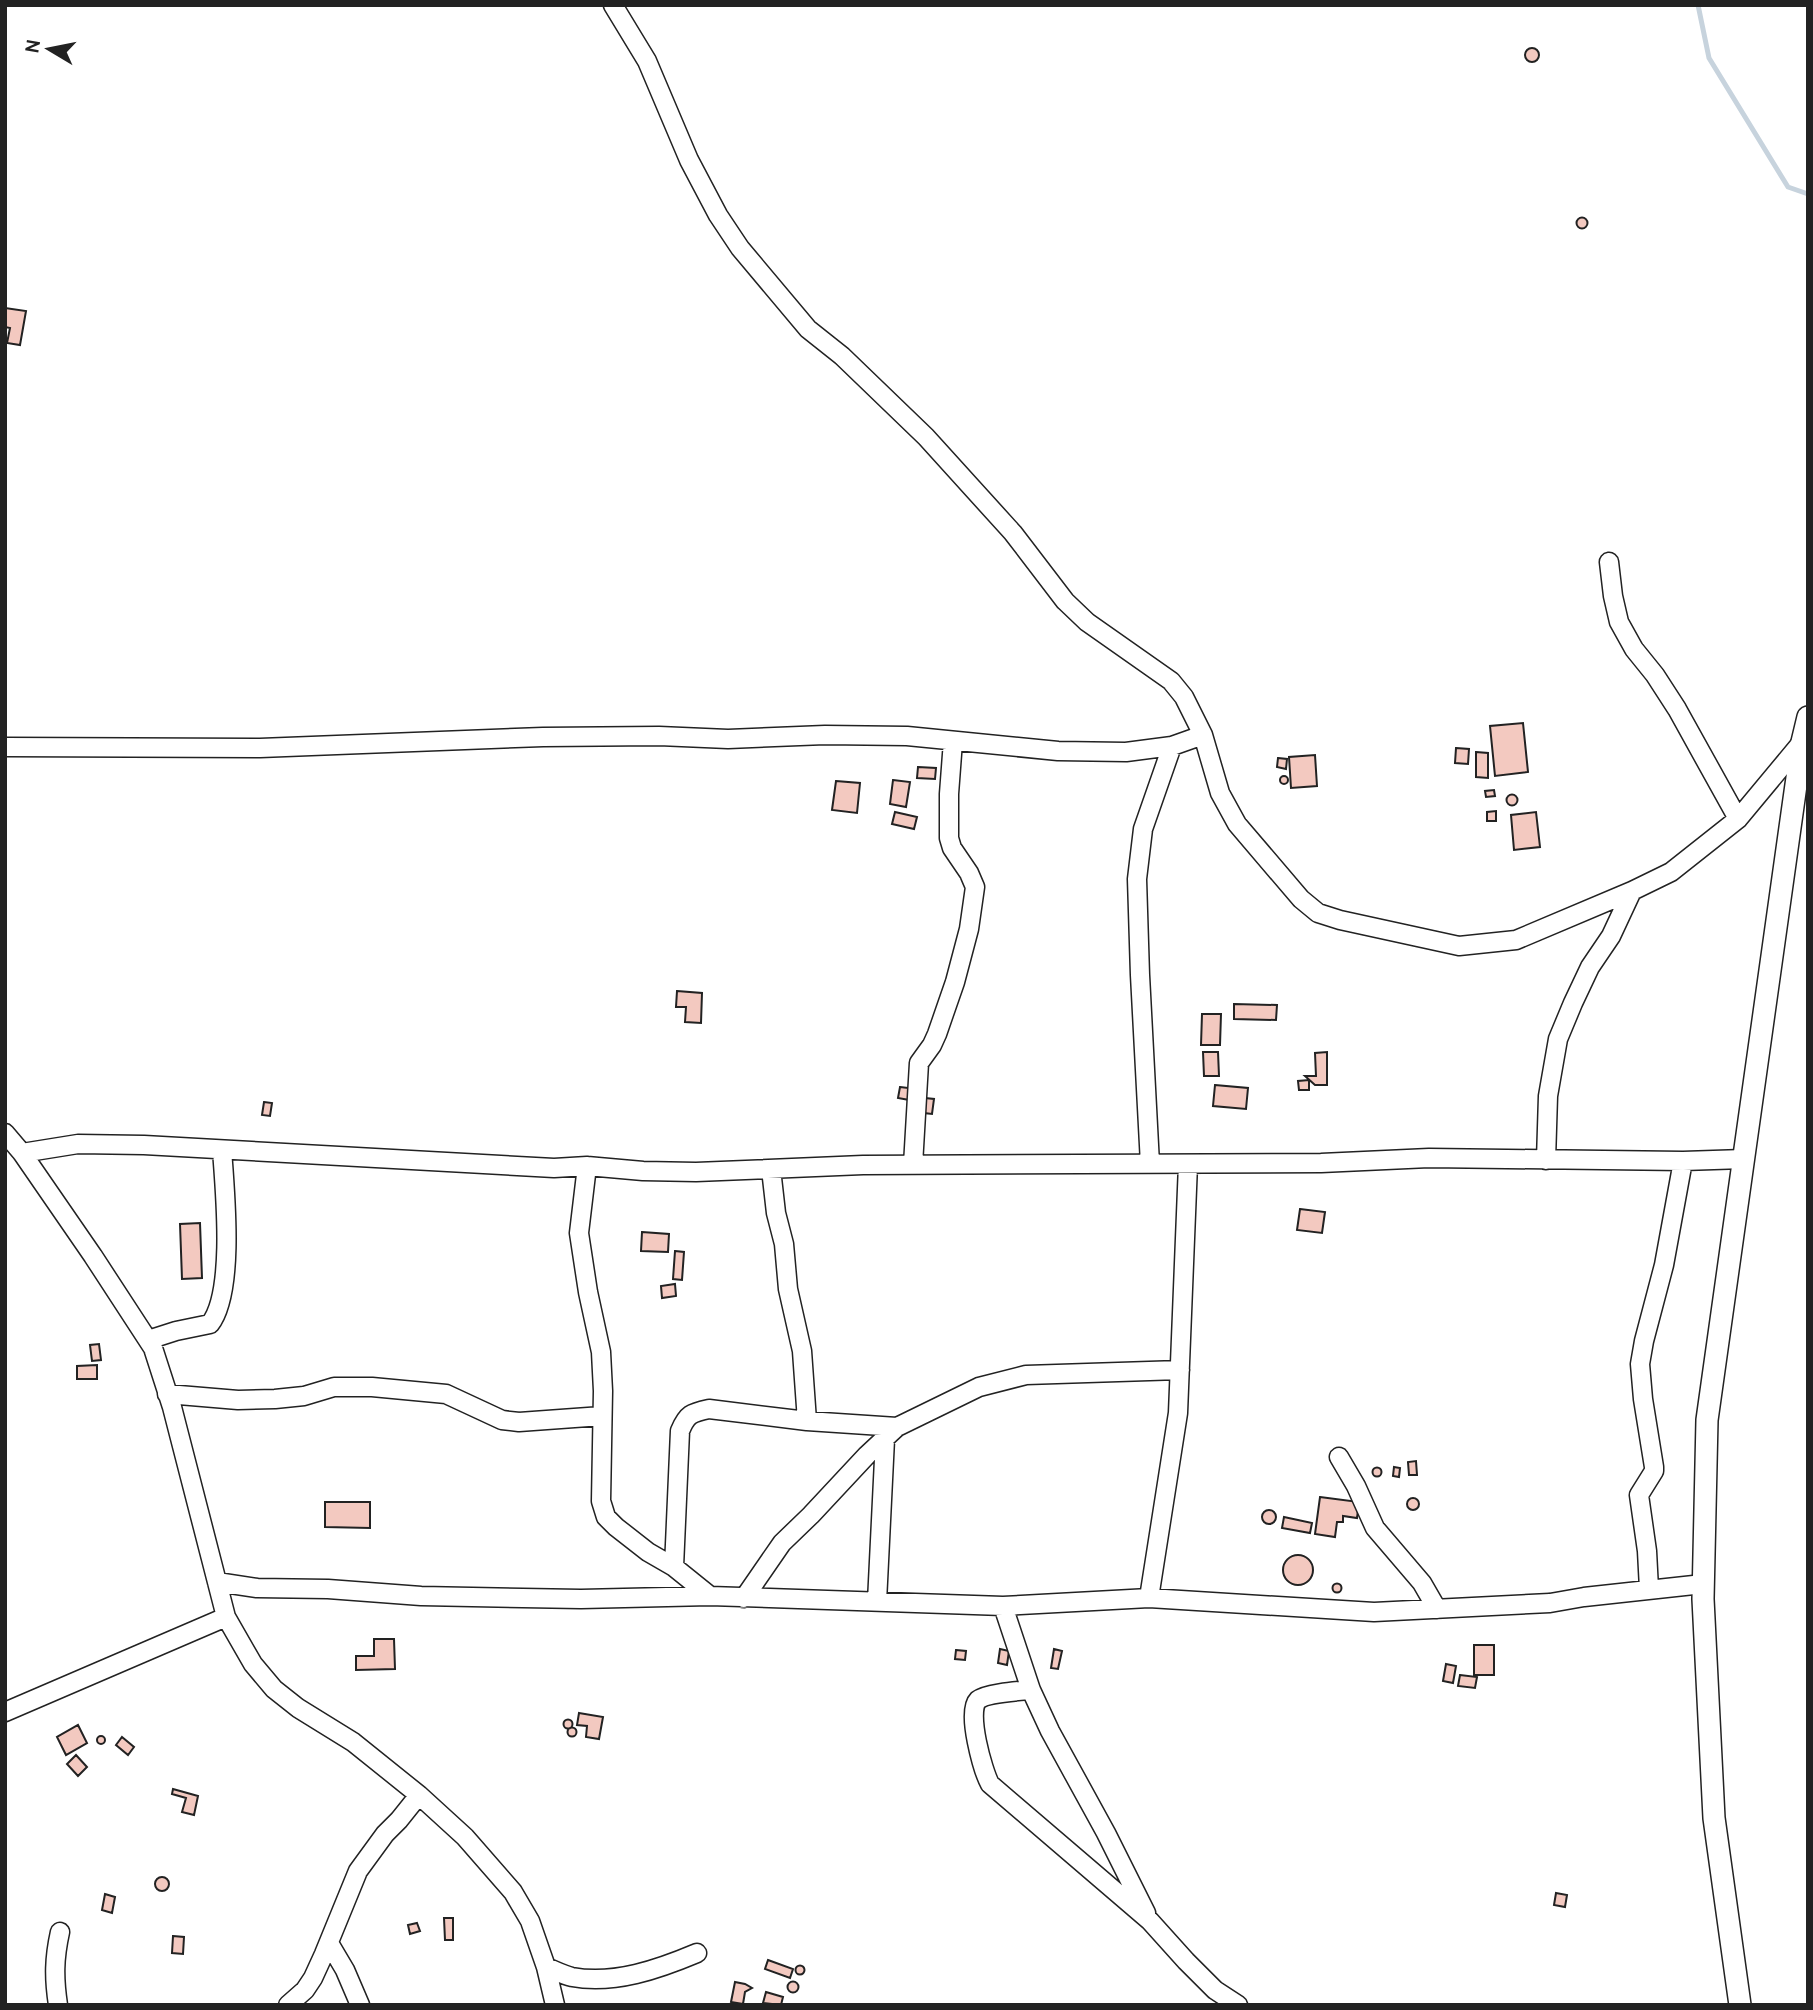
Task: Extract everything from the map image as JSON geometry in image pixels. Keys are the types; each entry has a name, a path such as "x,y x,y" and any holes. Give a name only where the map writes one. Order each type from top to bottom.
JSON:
{"street":[{"path":"613,5 647,61 689,160 718,215 747,257 808,329 842,356 934,447 1013,533 1065,601 1087,622 1171,681 1184,697 1203,735 1220,793 1237,824 1301,900 1318,913 1459,946 1516,940 1671,872 1738,819 1802,742"},
{"path":"1609,562 1619,622 1634,649 1677,709 1738,819"},
{"path":"1741,2005 1714,1818 1703,1584 1707,1420 1802,742 1808,717"},
{"path":"5,747 260,748 543,737 659,736 728,739 825,734 907,736 1058,751 1126,752 1172,746 1203,735"},
{"path":"913,1165 919,1063 937,1034 958,969 969,929 975,887 949,838 953,741"},
{"path":"1150,1164 1137,879 1143,829 1172,746"},
{"path":"1546,1160 1548,1096 1558,1039 1590,967 1611,936 1632,891"},
{"path":"5,1133 22,1153 153,1348 226,1616 253,1664 274,1689 298,1708 353,1742 419,1795 465,1837 513,1892 530,1921 546,1967 555,2005"},
{"path":"22,1153 78,1144 144,1145 554,1168 656,1171 824,1166 1321,1163 1429,1158 1683,1161 1744,1158"},
{"path":"148,1340 210,1324 219,1309 227,1250 222,1150"},
{"path":"1650,1590 1639,1495 1654,1467 1640,1364 1664,1265 1683,1161"},
{"path":"1149,1598 1178,1413 1188,1164"},
{"path":"587,1167 579,1233 601,1352 601,1501 607,1517 617,1527 648,1552 674,1567 710,1597"},
{"path":"771,1169 788,1289 802,1350 807,1421"},
{"path":"744,1598 782,1542 891,1433 979,1387 1026,1375 1180,1370"},
{"path":"167,1394 238,1400 275,1399 304,1396 334,1387 372,1387 446,1394 502,1420 519,1422 602,1416"},
{"path":"674,1567 680,1431 685,1419 693,1412 709,1409 891,1433"},
{"path":"877,1602 891,1433"},
{"path":"1339,1457 1375,1528 1422,1583 1437,1609"},
{"path":"217,1582 257,1588 328,1589 421,1596 581,1599 710,1597 1003,1606 1149,1598 1374,1612 1550,1603 1703,1584"},
{"path":"1003,1606 1031,1690 1050,1731 1107,1833 1150,1921"},
{"path":"5,1712 226,1616"},
{"path":"1031,1690 978,1699 973,1717 986,1777 996,1790 1150,1921 1214,1997 1238,2005"},
{"path":"288,2005 305,1990 329,1943 358,1871 385,1834 400,1820 419,1795"},
{"path":"58,2005 54,1978 55,1953 60,1932"},
{"path":"329,1943 345,1970 360,2005"},
{"path":"546,1967 571,1976 610,1978 657,1970 697,1953"}],"building":[{"path":"1529,48 1535,48 1539,55 1535,62 1529,62 1525,58 1525,52"},
{"path":"1582,217 1588,223 1582,229 1576,223"},
{"path":"5,308 26,311 20,345 7,343 10,328 5,327"},
{"path":"1523,723 1528,772 1495,776 1490,726"},
{"path":"1456,748 1469,749 1468,764 1455,763"},
{"path":"1476,752 1488,753 1488,778 1476,777"},
{"path":"1315,755 1317,786 1291,788 1289,757"},
{"path":"1278,758 1287,759 1286,769 1277,767"},
{"path":"918,767 936,768 935,779 917,778"},
{"path":"1284,776 1288,780 1284,784 1280,780"},
{"path":"893,780 910,782 906,807 890,804"},
{"path":"836,781 860,783 857,813 832,810"},
{"path":"1494,790 1495,796 1486,797 1485,791"},
{"path":"1512,795 1516,796 1516,804 1512,805 1508,804 1507,800 1508,796"},
{"path":"1496,811 1496,821 1487,821 1487,812"},
{"path":"895,812 917,817 914,829 892,824"},
{"path":"1536,812 1540,847 1514,850 1511,815"},
{"path":"677,991 702,993 701,1023 685,1022 686,1007 676,1007"},
{"path":"1234,1004 1277,1005 1276,1020 1234,1019"},
{"path":"1202,1014 1221,1014 1220,1045 1201,1045"},
{"path":"1203,1052 1218,1052 1219,1076 1204,1076"},
{"path":"1327,1052 1327,1085 1315,1085 1305,1076 1316,1076 1315,1053"},
{"path":"1309,1080 1309,1090 1299,1090 1298,1081"},
{"path":"1215,1085 1248,1088 1246,1109 1213,1106"},
{"path":"900,1087 917,1089 915,1101 898,1098"},
{"path":"925,1098 934,1099 932,1114 924,1113"},
{"path":"264,1102 272,1103 270,1116 262,1115"},
{"path":"1300,1209 1325,1212 1322,1233 1297,1230"},
{"path":"200,1223 202,1278 182,1279 180,1224"},
{"path":"642,1232 669,1234 668,1252 641,1251"},
{"path":"675,1251 684,1252 682,1280 673,1279"},
{"path":"675,1284 676,1296 662,1298 661,1286"},
{"path":"99,1344 101,1360 92,1361 90,1345"},
{"path":"97,1365 97,1379 77,1379 77,1366"},
{"path":"1416,1461 1417,1475 1409,1475 1408,1462"},
{"path":"1377,1467 1382,1472 1377,1477 1372,1472"},
{"path":"1394,1467 1400,1468 1399,1477 1393,1476"},
{"path":"1320,1497 1359,1502 1357,1518 1343,1516 1343,1522 1337,1522 1335,1537 1315,1534"},
{"path":"1413,1498 1419,1504 1413,1510 1407,1504"},
{"path":"325,1502 370,1502 370,1528 325,1527"},
{"path":"1269,1510 1274,1512 1274,1522 1269,1524 1264,1522 1262,1517 1264,1512"},
{"path":"1284,1517 1312,1523 1310,1533 1282,1528"},
{"path":"1298,1555 1309,1559 1313,1570 1309,1581 1298,1585 1287,1581 1283,1570 1287,1559"},
{"path":"1337,1584 1341,1588 1337,1592 1333,1588"},
{"path":"374,1639 394,1639 395,1669 356,1670 356,1656 374,1656"},
{"path":"1474,1645 1494,1645 1494,1675 1474,1675"},
{"path":"1000,1649 1009,1651 1007,1665 998,1663"},
{"path":"1054,1649 1062,1651 1058,1669 1051,1668"},
{"path":"956,1650 966,1651 965,1660 955,1659"},
{"path":"1446,1664 1456,1666 1453,1683 1443,1681"},
{"path":"1460,1675 1477,1677 1475,1688 1458,1686"},
{"path":"579,1713 603,1717 599,1739 586,1737 587,1726 577,1725"},
{"path":"568,1719 573,1724 568,1729 563,1724"},
{"path":"78,1725 87,1743 66,1755 57,1737"},
{"path":"572,1728 576,1732 572,1736 568,1732"},
{"path":"101,1736 105,1740 101,1744 97,1740"},
{"path":"122,1737 134,1747 128,1755 116,1745"},
{"path":"76,1755 87,1767 78,1776 67,1764"},
{"path":"173,1789 198,1796 194,1815 182,1812 186,1798 172,1794"},
{"path":"159,1877 165,1877 169,1884 165,1891 159,1891 155,1887 155,1881"},
{"path":"1556,1893 1567,1895 1565,1907 1554,1905"},
{"path":"105,1894 115,1897 112,1913 102,1910"},
{"path":"444,1918 453,1918 453,1940 445,1940"},
{"path":"417,1923 420,1931 410,1934 408,1925"},
{"path":"173,1936 184,1937 183,1954 172,1953"},
{"path":"768,1960 793,1969 790,1978 765,1969"},
{"path":"800,1966 804,1970 800,1974 796,1970"},
{"path":"793,1981 799,1987 793,1993 787,1987"},
{"path":"735,1982 752,1988 745,1992 743,2004 731,2002"},
{"path":"766,1992 783,1997 781,2005 763,2003"}],"waterway":[{"path":"1698,5 1709,58 1788,187 1808,194"}]}
